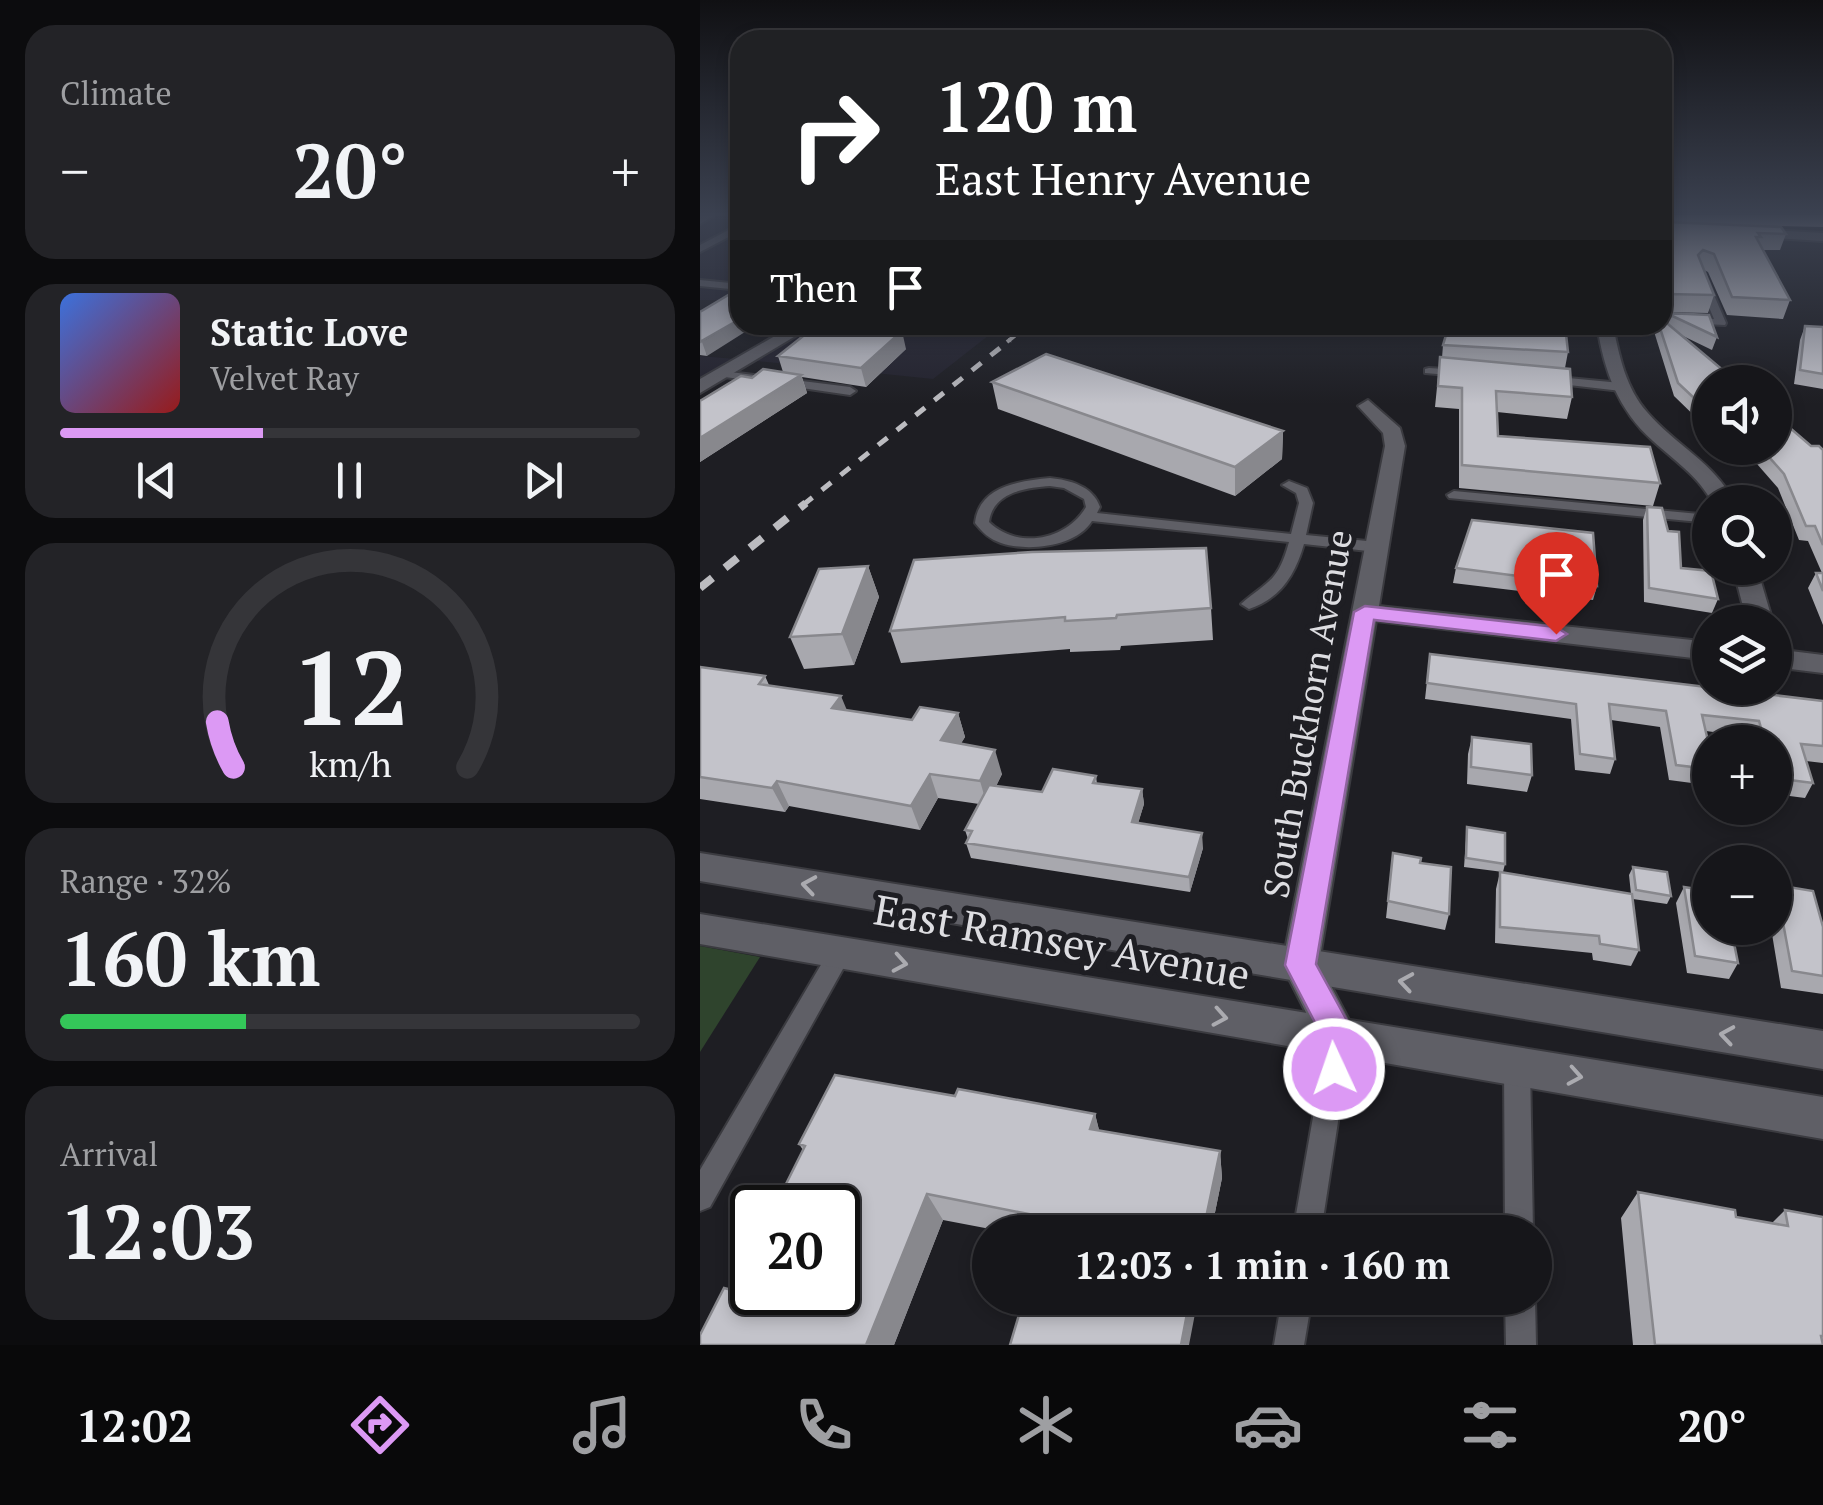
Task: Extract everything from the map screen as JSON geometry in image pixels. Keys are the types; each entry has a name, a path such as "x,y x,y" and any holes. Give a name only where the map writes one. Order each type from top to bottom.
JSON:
{"street":[{"path":"700,387 789,335"},
{"path":"1608,335 1621,387 1644,421 1715,485"},
{"name":"South Buckhorn Avenue","path":"1300,965 1394,446 1393,432 1368,406"},
{"path":"1365,612 1692,649"},
{"path":"1792,660 1823,664"},
{"name":"East Ramsey Avenue","path":"700,868 1823,1050"},
{"name":"East Ramsey Avenue","path":"700,929 1823,1118"},
{"path":"1300,965 1340,1037"}],"lane":[{"path":"1672,320 1722,323 1702,278"},
{"path":"700,284 730,286"},
{"path":"1430,371 1485,375"},
{"path":"722,374 850,391"},
{"path":"1522,378 1621,387"},
{"path":"1091,517 1090,497 1066,484 1050,482 1013,488 987,504 982,514 989,532 1016,542 1052,540 1091,517 1376,547"},
{"path":"1249,604 1270,596 1284,580 1306,503 1302,491 1289,486"},
{"path":"1454,495 1692,517"},
{"path":"700,1197 840,953"},
{"path":"1311,1215 1340,1037"},
{"path":"1517,1066 1519,1215"},
{"path":"1289,1345 1294,1315"},
{"path":"1520,1315 1520,1345"}],"shaded area":[{"path":"700,278 730,278 730,300 700,300"},
{"path":"789,335 989,335 933,379 747,360"},
{"path":"700,356 747,360 700,387"}],"green space":[{"path":"700,946 760,957 700,1052"}],"building":[{"path":"1672,278 1707,278 1714,295 1672,294"},
{"path":"1724,278 1778,278 1790,300 1732,297"},
{"path":"730,294 730,325 700,342 700,312"},
{"path":"1672,313 1709,315 1717,337 1672,316"},
{"path":"1805,326 1823,327 1823,374 1800,370"},
{"path":"1672,327 1717,365 1692,365 1692,396 1678,383 1662,335 1672,335"},
{"path":"804,335 898,335 861,368 778,356"},
{"path":"1446,335 1566,335 1568,352 1443,345"},
{"path":"1046,354 1283,431 1235,467 992,382"},
{"path":"1440,357 1570,369 1572,397 1496,391 1498,436 1650,447 1660,483 1462,465 1462,388 1438,386"},
{"path":"763,369 801,375 700,438 700,401 741,376 752,378"},
{"path":"1792,430 1811,446 1823,450 1823,545 1815,526 1806,526 1792,485 1776,465 1792,465"},
{"path":"1647,507 1662,508 1668,531 1679,532 1681,568 1692,569 1692,585 1714,585 1718,599 1649,588"},
{"path":"1472,520 1593,533 1597,586 1456,568"},
{"path":"1206,548 1211,608 1116,618 1065,621 1065,617 890,631 914,560 1032,552"},
{"path":"868,566 842,634 790,637 819,569"},
{"path":"1816,573 1823,573 1823,591"},
{"path":"1430,654 1692,685 1692,705 1792,705 1792,697 1823,701 1823,746 1801,744 1813,783 1792,780 1792,725 1760,725 1759,721 1702,715 1704,725 1692,725 1692,767 1676,765 1666,711 1609,704 1615,759 1580,754 1576,704 1427,683"},
{"path":"700,667 765,676 759,684 841,696 832,708 912,720 920,707 958,713 941,740 995,750 980,781 930,774 911,806 777,781 772,788 700,777"},
{"path":"1472,737 1531,744 1532,775 1471,767"},
{"path":"1053,769 1096,776 1093,783 1142,789 1132,822 1202,833 1189,877 966,843 972,831 965,830 989,785 1042,792"},
{"path":"1467,827 1505,833 1505,864 1466,858"},
{"path":"1393,853 1421,858 1420,863 1451,867 1449,914 1388,901"},
{"path":"1633,867 1667,872 1671,896 1636,890"},
{"path":"1500,872 1632,894 1639,950 1600,944 1599,936 1500,927"},
{"path":"1684,887 1692,888 1692,937"},
{"path":"1792,888 1813,891 1823,927 1823,976 1792,971 1787,945 1792,945"},
{"path":"1693,945 1734,945 1738,963 1695,956"},
{"path":"835,1075 955,1096 958,1089 1095,1114 1090,1129 1220,1151 1207,1215 1034,1215 927,1194 866,1345 700,1345 700,1335 724,1288 730,1290 730,1315 860,1315 860,1185 786,1185 805,1146 799,1144"},
{"path":"1638,1192 1735,1210 1736,1217 1788,1226 1785,1210 1823,1217 1823,1345 1655,1345"},
{"path":"1019,1315 1187,1315 1181,1345 1010,1345"}],"railway":[{"path":"1007,342 1016,335"},
{"path":"803,505 1010,340"},
{"path":"700,588 806,503"}],"route":[{"path":"1334,1069 1340,1037 1300,965 1365,612 1556,634"}]}
